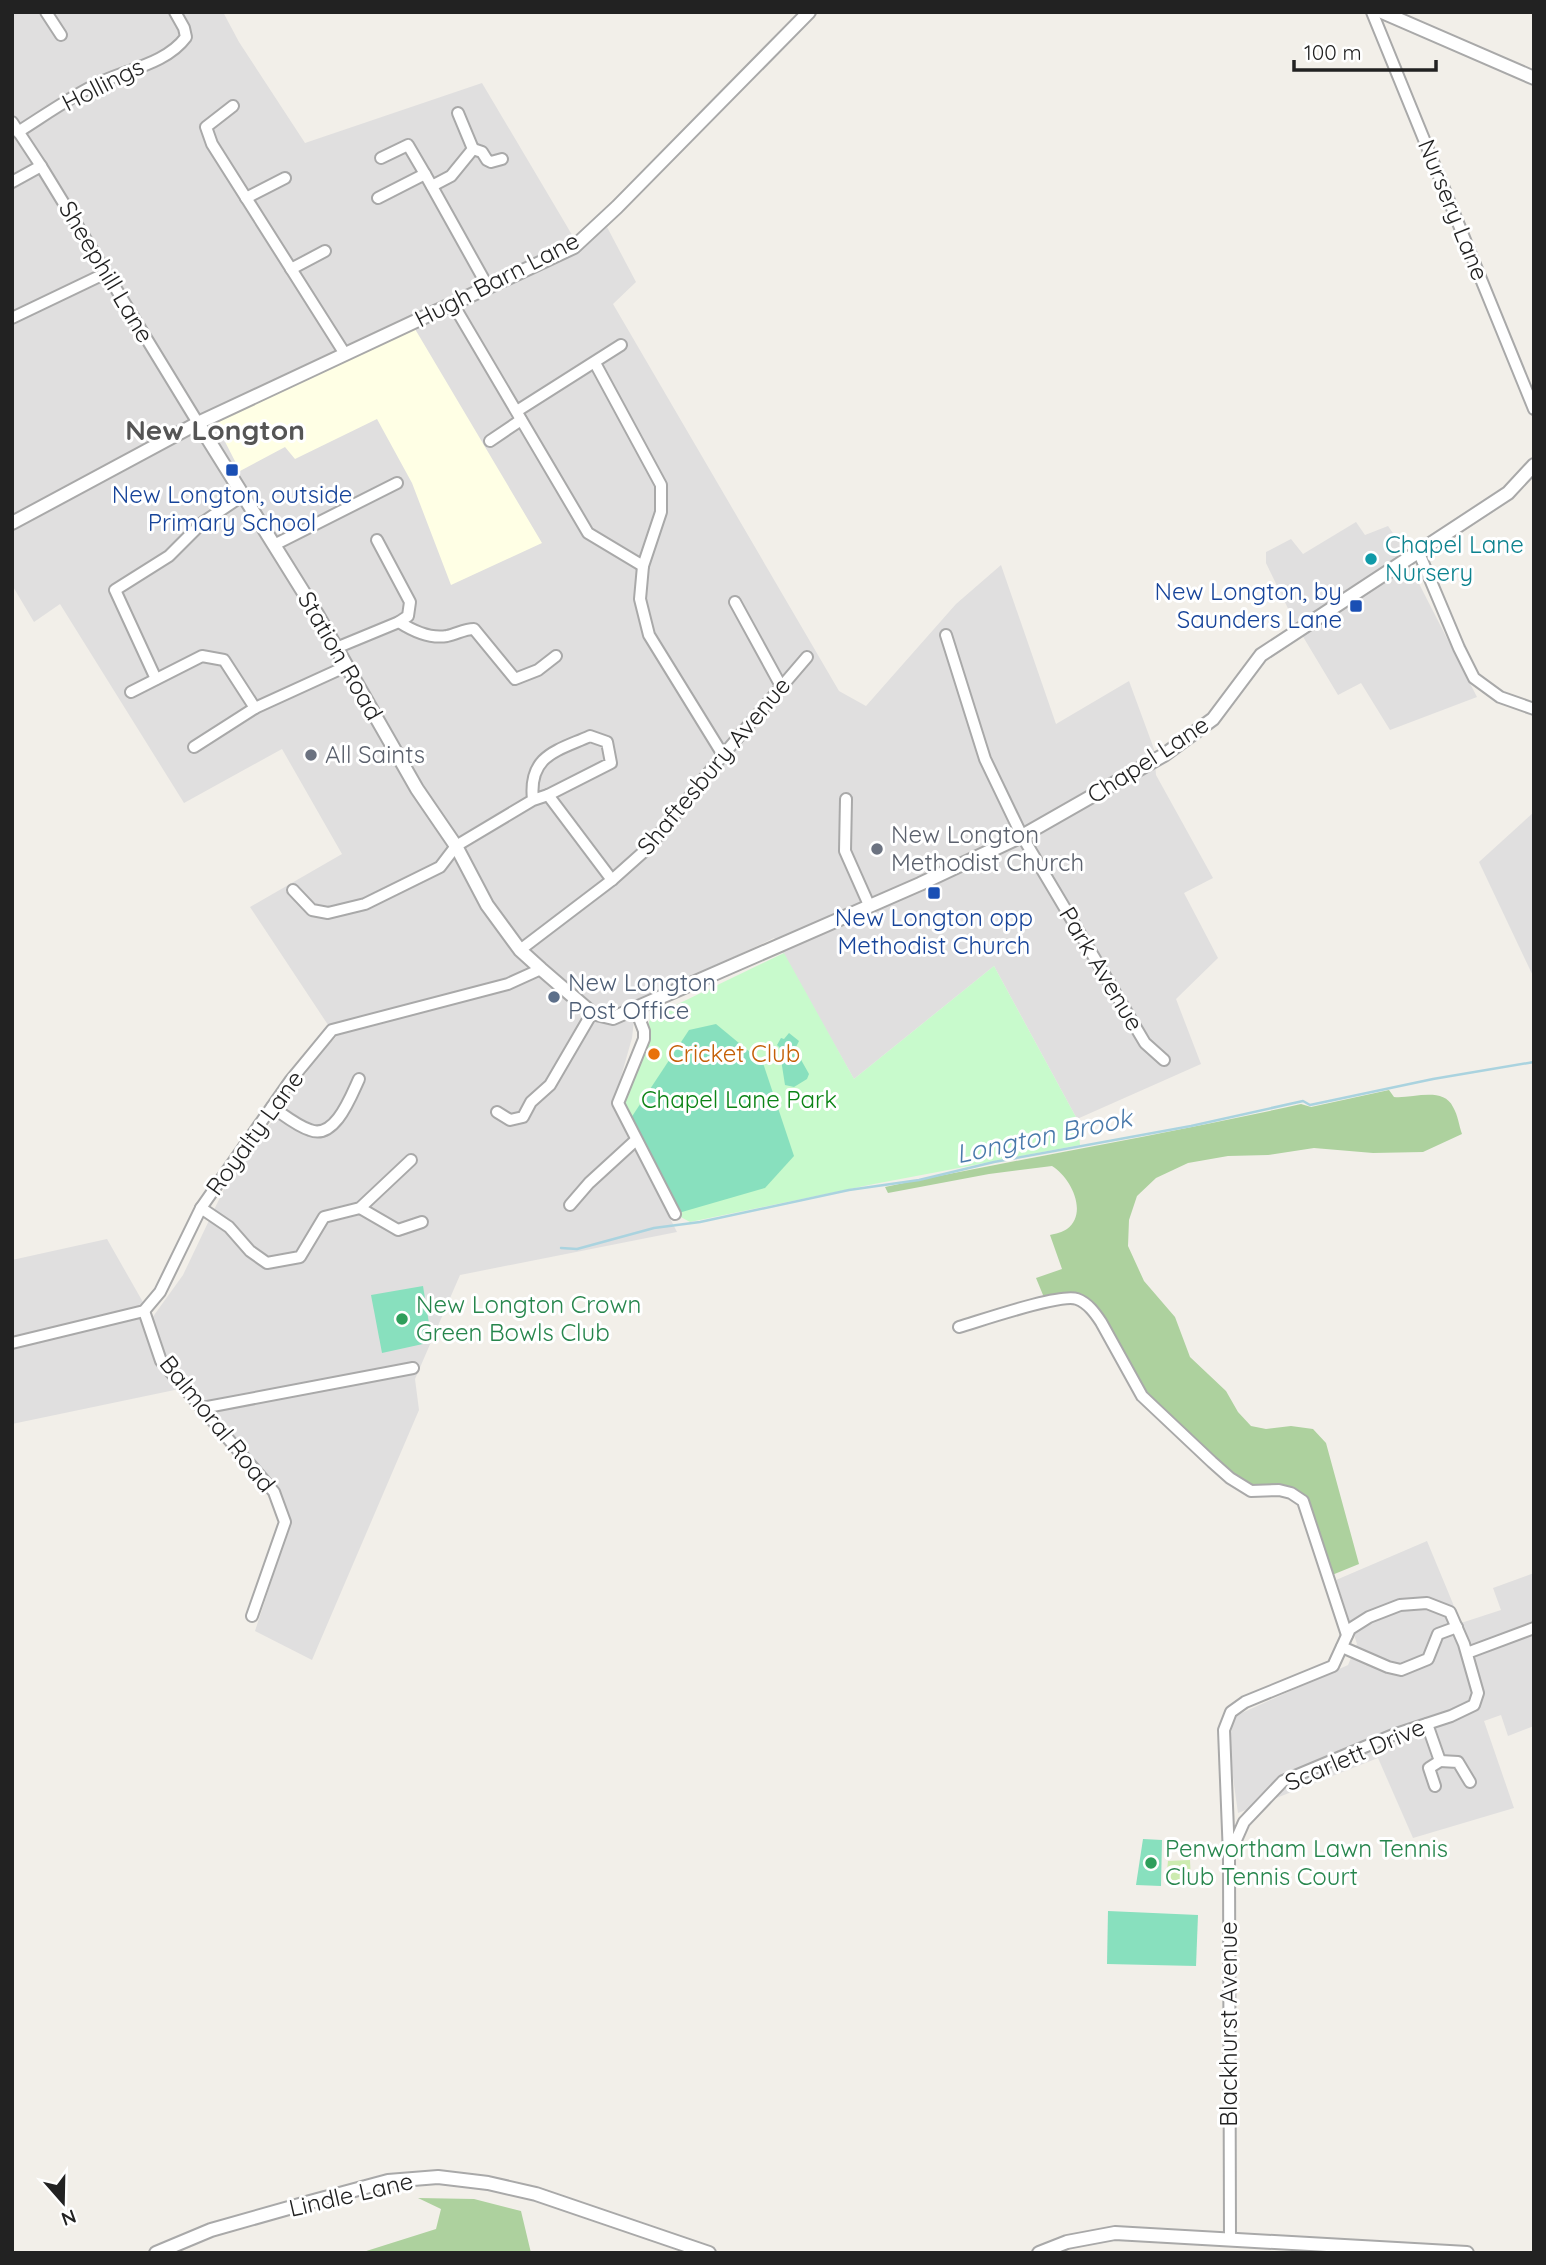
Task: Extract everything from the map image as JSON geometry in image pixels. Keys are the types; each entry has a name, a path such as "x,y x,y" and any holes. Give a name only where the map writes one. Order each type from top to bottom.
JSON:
{"street":[{"path":"46,12 61,36"},
{"name":"Hollings","path":"15,127 101,82 142,66 179,46 186,37 175,12"},
{"name":"Hugh Barn Lane","path":"12,523 198,423 574,247 617,207 809,12"},
{"name":"Nursery Lane","path":"1372,12 1534,409"},
{"path":"1382,12 1534,78"},
{"path":"233,106 206,127 212,144 345,354"},
{"path":"457,113 487,160 491,162 502,159"},
{"name":"Sheephill Lane","path":"15,127 198,423"},
{"path":"381,158 408,145 488,287"},
{"path":"432,186 451,176 478,147"},
{"path":"12,182 41,166"},
{"path":"378,198 423,169"},
{"path":"246,198 285,178"},
{"path":"291,269 325,251"},
{"path":"12,318 106,273"},
{"path":"453,304 588,533 643,566"},
{"path":"490,442 519,415 621,345"},
{"path":"595,363 661,485 661,512 643,566 640,599 649,635 723,755"},
{"name":"Station Road","path":"198,423 347,666 417,789 456,846 487,905 520,950 592,1013"},
{"name":"Chapel Lane","path":"592,1013 612,1018 636,1010 1022,836 1164,755 1213,719 1261,655 1508,493 1534,465"},
{"path":"274,545 397,483"},
{"path":"156,679 115,590 169,556 202,523 242,496"},
{"path":"336,648 408,616 410,602 377,540"},
{"path":"1419,553 1474,678 1500,697 1534,709"},
{"path":"735,602 781,686"},
{"path":"399,622 413,630 436,636 474,629 514,679 538,670 556,656"},
{"name":"Park Avenue","path":"946,635 985,759 1022,836 1145,1043 1164,1060"},
{"path":"131,692 202,656 224,660 255,708"},
{"name":"Shaftesbury Avenue","path":"520,950 612,880 649,847 807,657"},
{"path":"194,747 255,708 347,666"},
{"path":"293,890 312,910 328,913 365,904 440,867 456,846 533,800 611,762 607,742 590,736 545,756 531,783 533,800"},
{"path":"548,794 612,880"},
{"path":"846,799 845,851 869,905"},
{"name":"Royalty Lane","path":"144,1311 160,1292 201,1208 272,1107 332,1030 508,984 541,969"},
{"path":"636,1010 644,1031 644,1040 618,1103 675,1214"},
{"path":"497,1112 510,1120 523,1117 531,1102 550,1086 592,1013"},
{"path":"272,1107 318,1132 330,1127 347,1106 359,1079"},
{"path":"570,1205 589,1183 636,1140"},
{"path":"201,1208 229,1227 250,1251 267,1263 300,1257 324,1217 360,1208 411,1160"},
{"path":"360,1208 398,1230 422,1222"},
{"path":"959,1328 1041,1304 1072,1298 1093,1310 1142,1396 1212,1462 1251,1491 1279,1490 1291,1493 1303,1501 1347,1635"},
{"path":"12,1343 144,1311"},
{"name":"Balmoral Road","path":"144,1311 161,1361 274,1492 285,1522 252,1616"},
{"path":"202,1409 413,1368"},
{"path":"1457,1627 1438,1634 1428,1659 1401,1670 1342,1647 1350,1629 1368,1618 1401,1605 1427,1603 1450,1612 1457,1627 1467,1653 1534,1628"},
{"name":"Blackhurst Avenue","path":"1230,2239 1228,1856 1224,1730 1231,1712 1245,1702 1333,1666 1342,1647"},
{"name":"Scarlett Drive","path":"1228,1856 1244,1822 1283,1781 1474,1705 1478,1693 1467,1653"},
{"path":"1427,1724 1440,1761"},
{"path":"1435,1786 1429,1768 1440,1761 1458,1762 1470,1782"},
{"name":"Lindle Lane","path":"156,2253 211,2230 299,2205 388,2182 438,2178 488,2183 536,2194 709,2253"},
{"path":"1039,2253 1067,2242 1115,2233 1467,2253"}],"shaded area":[{"path":"12,12 223,12 239,42 305,143 482,83 581,250 607,227 636,282 613,304 839,691 866,706 956,604 1001,565 1056,724 1129,681 1154,749 1156,775 1213,878 1184,893 1218,958 1176,999 1201,1064 1077,1119 994,966 854,1079 774,938 636,1003 632,1038 613,1105 677,1232 460,1275 415,1379 419,1410 312,1660 255,1631 290,1524 277,1487 189,1387 12,1424 12,1260 107,1239 152,1318 183,1275 224,1189 321,1052 336,1037 250,907 342,854 282,749 184,803 60,604 34,622 12,585"},
{"path":"415,329 542,543 451,585 412,483 377,419 295,459 285,447 240,471 215,422"},
{"path":"1356,522 1365,535 1388,526 1406,552 1411,568 1477,697 1390,730 1361,683 1338,695 1296,625 1266,563 1266,552 1291,539 1303,554"},
{"path":"1534,812 1534,978 1479,862"},
{"path":"1427,1541 1461,1623 1501,1610 1493,1588 1534,1573 1534,1726 1508,1736 1501,1715 1484,1721 1514,1808 1413,1838 1378,1758 1238,1813 1229,1749 1233,1717 1348,1665 1357,1644 1336,1580"}],"green space":[{"name":"Chapel Lane Park","path":"784,953 854,1079 994,966 1077,1119 1080,1145 690,1222 675,1214 620,1096 651,1017"},
{"path":"716,1024 763,1063 794,1156 765,1188 675,1214 627,1124 689,1030"},
{"path":"789,1033 799,1041 795,1049 809,1074 807,1079 794,1087 785,1085 781,1049 777,1045 781,1038 784,1039"},
{"path":"1389,1090 1394,1097 1442,1097 1455,1110 1462,1134 1423,1152 1373,1153 1314,1148 1268,1155 1228,1156 1188,1163 1156,1178 1137,1196 1129,1220 1128,1246 1144,1281 1175,1317 1190,1357 1226,1391 1238,1412 1251,1426 1266,1429 1291,1426 1313,1429 1326,1443 1359,1564 1332,1575 1307,1502 1256,1488 1234,1478 1145,1394 1094,1305 1083,1296 1046,1298 1043,1295 1036,1278 1062,1269 1050,1235 1067,1229 1076,1214 1074,1195 1059,1171 1052,1166 989,1174 888,1193 885,1187 1301,1104 1311,1107"},
{"name":"New Longton Crown Green Bowls Club","path":"423,1286 432,1342 382,1353 371,1295"},
{"name":"Penwortham Lawn Tennis Club Tennis Court","path":"1143,1839 1162,1840 1161,1886 1136,1885"},
{"path":"1190,1860 1191,1881 1166,1880 1168,1861"},
{"path":"1108,1911 1198,1915 1196,1966 1107,1964"},
{"path":"418,2198 474,2199 521,2211 531,2253 360,2253 436,2229 441,2209"}],"waterway":[{"name":"Longton Brook","path":"561,1248 577,1249 654,1228 700,1222 849,1190 919,1180 994,1162 1191,1126 1303,1101 1310,1105 1433,1079 1534,1062"}],"place":[{"name":"New Longton, outside Primary School","path":"232,470"},
{"name":"Chapel Lane Nursery","path":"1371,559"},
{"name":"New Longton, by Saunders Lane","path":"1356,606"},
{"name":"All Saints","path":"311,755"},
{"name":"New Longton Methodist Church","path":"877,849"},
{"name":"New Longton opp Methodist Church","path":"934,893"},
{"name":"New Longton Post Office","path":"554,997"},
{"name":"Cricket Club","path":"654,1054"},
{"name":"New Longton Crown Green Bowls Club","path":"402,1319"},
{"name":"Penwortham Lawn Tennis Club Tennis Court","path":"1151,1863"}],"district":[{"name":"New Longton","path":"215,430"}]}
